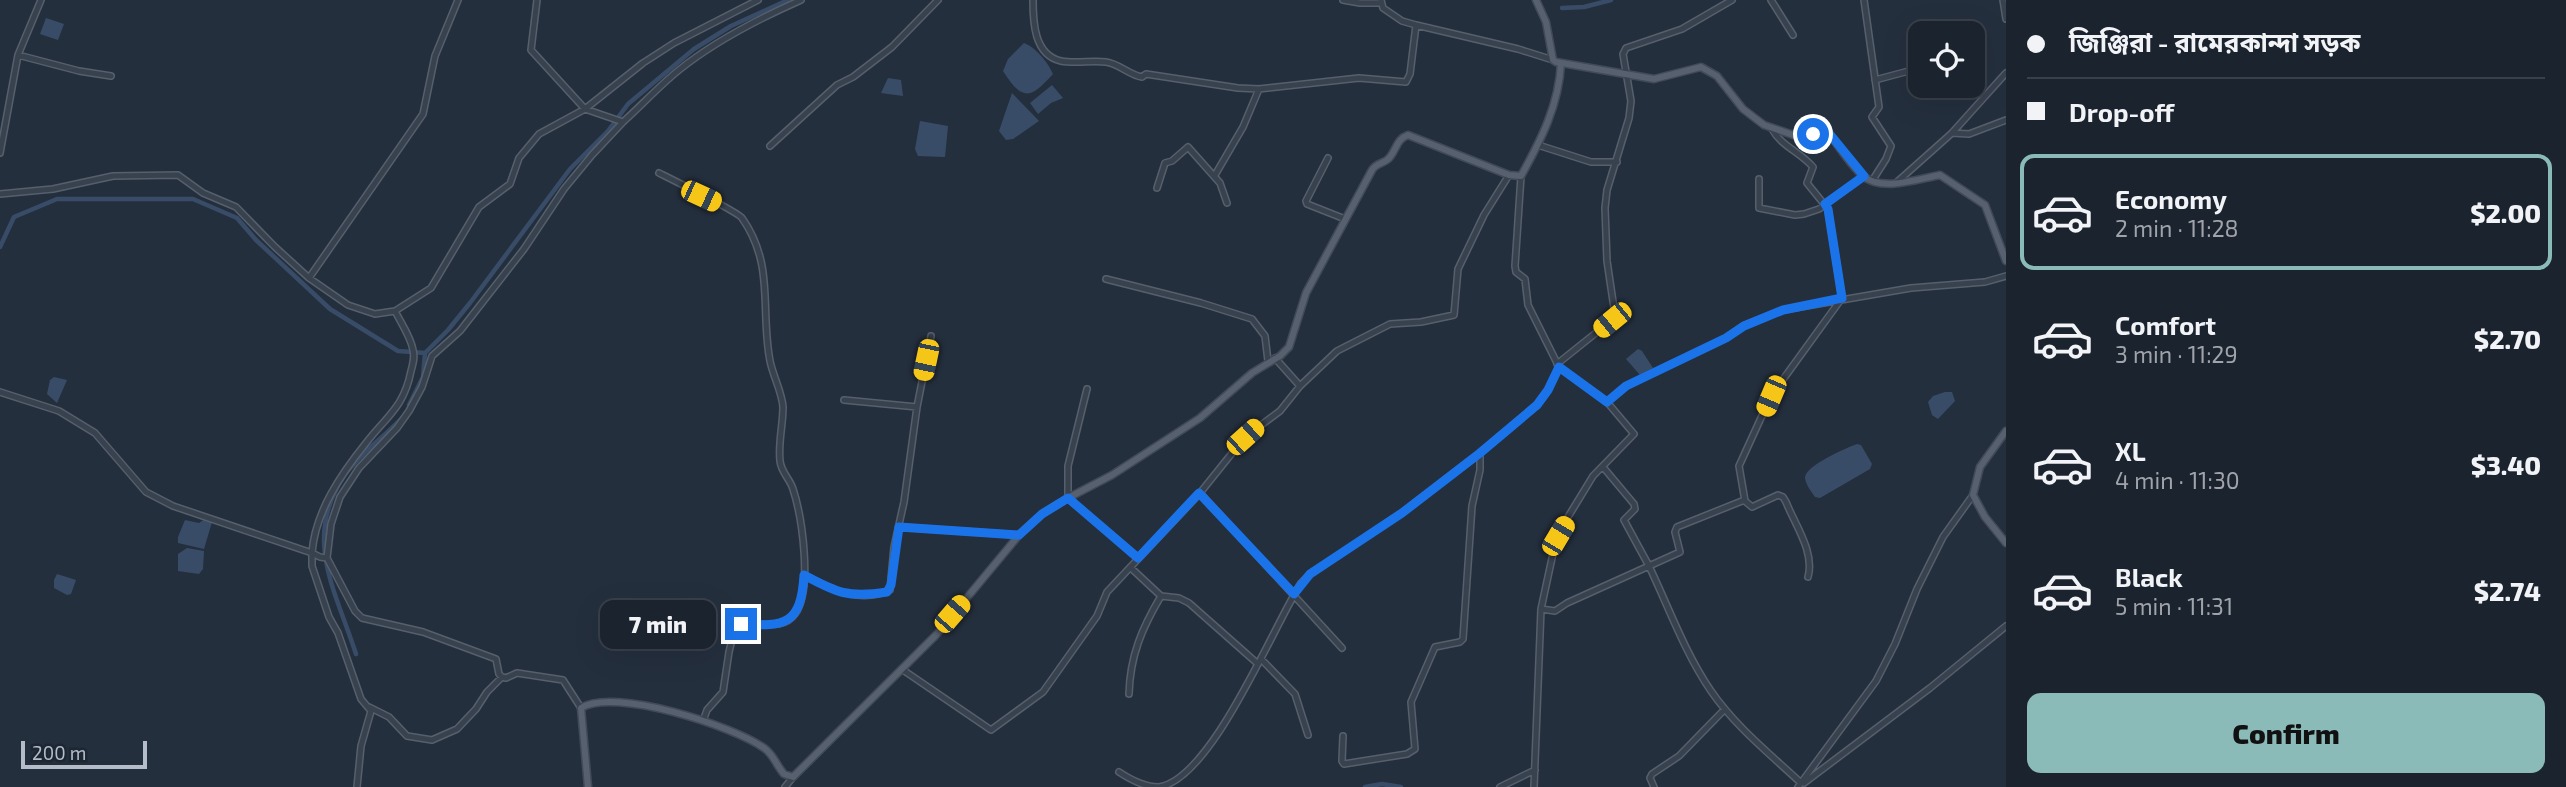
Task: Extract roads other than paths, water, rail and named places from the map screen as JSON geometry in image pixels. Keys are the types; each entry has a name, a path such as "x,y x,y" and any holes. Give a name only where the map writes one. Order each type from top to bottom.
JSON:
{"main road":[{"path":"1536,0 1546,22 1553,60 1654,79 1694,67 1708,69 1743,109 1772,129 1802,138 1828,132 1864,176 1872,181 1897,182 1940,176 1982,202 1988,210 2006,261"},
{"path":"588,787 581,708 589,704 614,701 638,703 703,721 747,738 776,760 783,774 793,777 903,670 936,635 1019,535 1042,514 1123,469 1200,418 1289,347 1306,293 1345,219 1376,164 1389,159 1400,139 1408,135 1509,175 1521,176 1538,145 1558,94 1561,63"},
{"path":"2006,431 1979,467 1973,495 1985,517 2006,543"}],"street":[{"path":"0,153 18,55 41,0"},
{"path":"309,278 423,114 435,56 458,0"},
{"path":"537,0 531,50 585,109 622,122"},
{"path":"0,194 54,189 113,176 178,175 203,193 236,207 309,278 352,307 374,314 395,311 431,288 479,207 510,184 519,158 539,134 585,109 643,63 674,43 758,0"},
{"path":"324,558 331,523 340,497 359,468 397,428 409,411 422,387 432,356 460,331 524,249 564,189 597,149 622,122 700,54 749,25 801,0"},
{"path":"770,146 836,85 853,77 892,47 938,0"},
{"path":"1033,0 1035,30 1040,45 1050,56 1060,61 1111,63 1136,76 1142,77 1146,74 1259,89 1359,78 1406,82 1410,74 1416,26"},
{"path":"1343,0 1360,3 1381,1 1383,8 1402,21 1416,26 1518,49 1553,60"},
{"path":"1119,772 1130,784 1159,787 1193,765 1213,742 1260,662 1294,594 1310,574 1402,513 1480,453 1537,405 1548,390 1558,365 1612,320 1615,315 1607,261 1605,208 1607,190 1617,162 1631,101 1623,54 1626,48 1682,29 1732,0"},
{"path":"1771,0 1793,35"},
{"path":"1864,0 1879,107 1872,117 1891,149 1872,181"},
{"path":"2003,0 2006,19"},
{"path":"18,55 79,71 111,76"},
{"path":"1875,80 1908,71"},
{"path":"1897,182 1952,133 2006,73"},
{"path":"1215,176 1243,127 1259,89"},
{"path":"1952,133 1976,132 2006,120"},
{"path":"1772,129 1779,139 1813,166 1807,183 1828,209 1842,298 1771,396 1739,466 1745,501 1752,507 1778,495 1783,497 1810,559 1808,577"},
{"path":"1538,145 1591,162 1617,162"},
{"path":"1157,188 1165,163 1188,147 1202,160 1210,174 1215,176 1226,195 1227,203"},
{"path":"1328,158 1306,201 1307,204 1345,219"},
{"path":"659,173 741,214 764,263 764,320 770,361 783,405 780,459 782,469 793,485 799,510 804,575 795,615 775,624 741,624 735,627 723,692 707,710 703,721"},
{"path":"903,670 992,729 1043,692 1097,616 1107,592 1199,493 1245,437 1280,411 1300,386 1337,351 1390,324 1421,322 1454,315 1458,269 1509,175"},
{"path":"1521,176 1516,272 1525,279 1528,305 1558,365 1607,402 1634,433 1593,476 1558,536 1541,609 1534,787"},
{"path":"1759,179 1759,208 1795,215 1819,209 1864,176"},
{"path":"1607,402 1626,386 1726,338 1744,326 1783,310 1842,298 1910,288 1984,282 2006,276"},
{"path":"1105,279 1252,319 1265,336 1271,360 1300,386"},
{"path":"395,311 413,348 414,358 407,393 400,405 366,442 331,491 318,526 312,553 312,566 329,617 338,633 361,699 369,707 388,717 407,736 432,740 457,729 486,692 502,677 517,673 559,678 581,708"},
{"path":"804,575 838,593 859,595 887,592 891,585 917,407 931,336"},
{"path":"1087,389 1068,466 1068,498 1138,558"},
{"path":"0,392 45,405 69,416 95,433 152,496 173,506 324,558 355,611 362,618 423,632 496,659 502,677"},
{"path":"845,400 917,407"},
{"path":"1343,736 1344,764 1407,754 1415,749 1411,702 1424,670 1436,647 1463,639 1472,506 1480,470 1480,453"},
{"path":"1603,467 1634,504 1635,509 1624,520 1649,566 1694,664 1725,709 1799,786"},
{"path":"1199,493 1342,648"},
{"path":"1799,786 1876,681 1943,537 1973,495"},
{"path":"1541,609 1555,611 1567,603 1680,552 1675,532 1677,527 1745,501"},
{"path":"899,527 1019,535"},
{"path":"1131,568 1161,596 1180,598 1189,603 1295,694 1308,735"},
{"path":"1129,694 1133,654 1145,623 1161,596"},
{"path":"1799,786 1930,688 2006,626"},
{"path":"356,787 361,746 370,717 369,707"},
{"path":"1654,787 1650,778 1652,774 1679,756 1725,709"},
{"path":"1500,787 1535,770"},
{"path":"785,787 793,777"}],"water":[{"path":"46,18 64,24 58,40 40,34"},
{"path":"1024,43 1041,56 1053,74 1027,94 1016,88 1003,71 1008,59"},
{"path":"888,78 901,80 903,96 881,93"},
{"path":"1052,85 1063,98 1051,103 1038,114 1030,103"},
{"path":"1012,93 1039,121 1013,139 1006,140 999,131"},
{"path":"920,121 948,126 945,157 918,156 915,149"},
{"path":"1638,349 1653,368 1640,375 1626,359"},
{"path":"54,377 67,380 57,403 47,394 50,380"},
{"path":"1952,392 1955,401 1938,419 1932,415 1928,402 1933,396"},
{"path":"1857,444 1861,445 1872,464 1870,469 1820,498 1815,497 1806,482 1807,472"},
{"path":"205,519 212,522 204,549 178,543 185,520 199,523"},
{"path":"187,548 204,551 203,569 199,574 178,571 178,554"},
{"path":"57,574 76,580 71,594 67,595 54,588"}],"waterway":[{"path":"409,405 423,377 425,353 470,303 570,169 608,131 628,104 694,49 731,26 788,0"},
{"path":"1562,8 1584,7 1611,0"},
{"path":"0,247 14,217 57,199 193,199 237,218 256,240 330,309 398,351 425,353"},
{"path":"356,654 332,587 324,543 325,522 332,499 344,476 364,453 401,419"},
{"path":"1365,787 1382,784 1401,787"}]}
